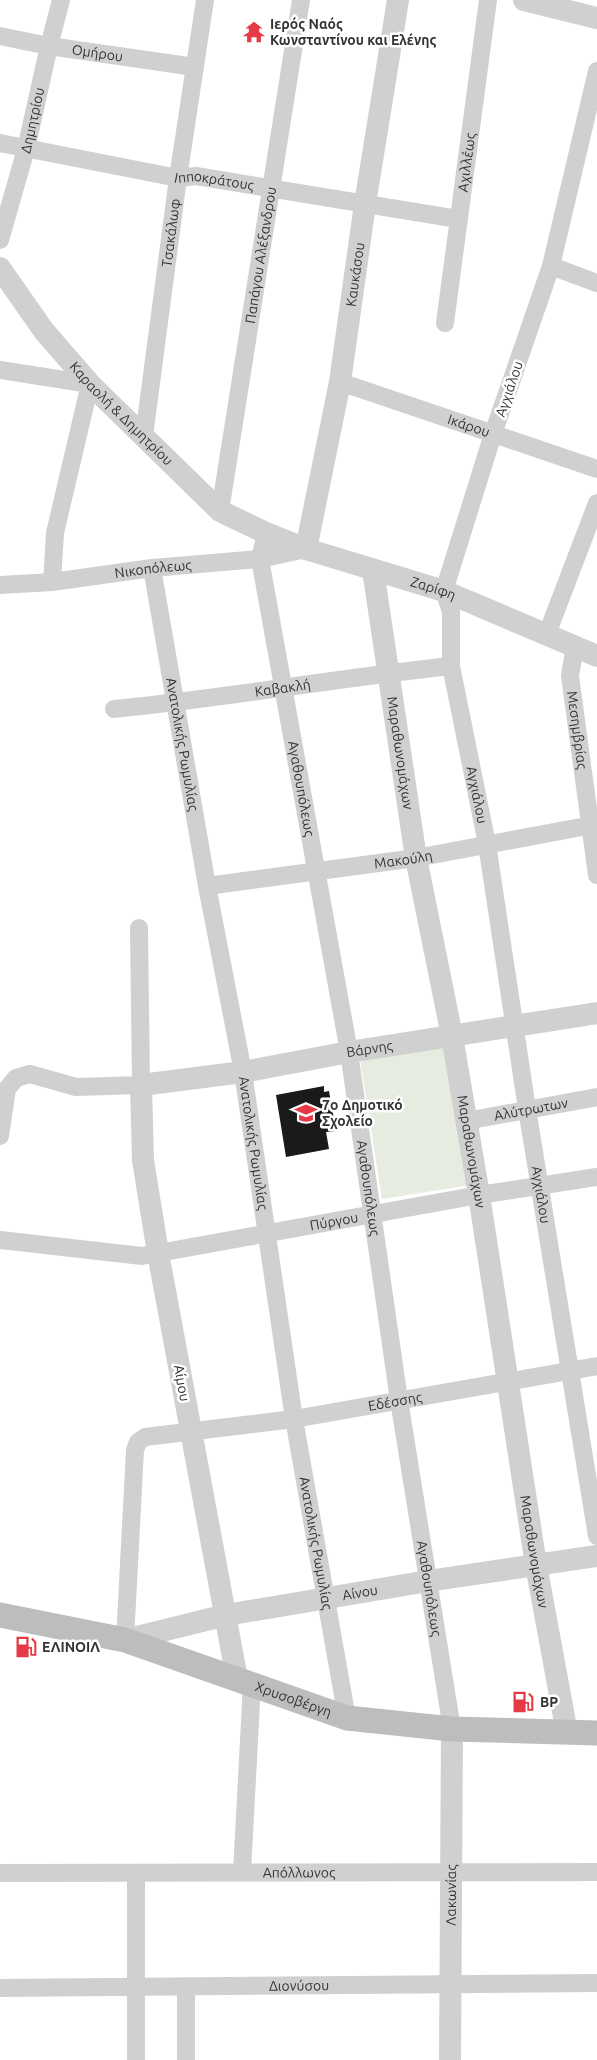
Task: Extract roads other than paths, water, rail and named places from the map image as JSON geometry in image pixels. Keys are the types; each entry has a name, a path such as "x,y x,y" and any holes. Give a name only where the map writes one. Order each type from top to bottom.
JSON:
{"main road":[{"name":"Χρυσοβέργη","path":"0,1614 125,1640 347,1718 452,1730 597,1733"}],"street":[{"name":"Δημητρίου","path":"0,240 26,148 48,46 61,0"},
{"name":"Τσακάλωφ","path":"144,436 178,178 205,0"},
{"name":"Παπάγου Αλέξανδρου","path":"220,511 302,0"},
{"name":"Καυκάσου","path":"306,549 340,382 365,204 398,0"},
{"name":"Αχιλλέως","path":"446,323 488,0"},
{"path":"524,0 597,18"},
{"name":"Ομήρου","path":"0,36 48,46 195,67"},
{"name":"Αγχιάλου","path":"597,72 551,266 493,434 444,591 451,612 451,666 487,844 539,1186 597,1536"},
{"name":"Ιπποκράτους","path":"0,143 178,178 196,176 272,187 458,220"},
{"path":"551,266 597,283"},
{"name":"Καραολή & Δημητρίου","path":"0,268 44,331 90,384 220,511 266,533"},
{"path":"0,370 90,384 55,532 52,582"},
{"name":"Ικάρου","path":"340,382 597,470"},
{"path":"547,634 597,504"},
{"path":"260,559 266,533"},
{"name":"Ζαρίφη","path":"266,533 306,549 444,591 597,656"},
{"name":"Νικοπόλεως","path":"0,585 52,582 152,568 260,559 306,549"},
{"name":"Αγαθουπόλεως","path":"260,559 349,1052 399,1400 452,1730"},
{"name":"Ανατολικής Ρωμυλίας","path":"152,568 243,1072 265,1233 294,1418 347,1718"},
{"name":"Μαραθωνομάχων","path":"373,570 416,858 452,1036 479,1195 536,1565 567,1733"},
{"name":"Μεσημβρίας","path":"575,646 570,676 593,825 597,875"},
{"name":"Καβακλή","path":"114,708 176,703 387,673 451,666"},
{"name":"Μακούλη","path":"208,886 416,858 593,825"},
{"path":"0,1136 7,1089 16,1078 30,1074 76,1087 141,1085 139,928"},
{"name":"Βάρνης","path":"141,1085 243,1072 349,1052 597,1013"},
{"name":"Αίμου","path":"141,1085 143,1160 158,1253 226,1615 244,1681"},
{"name":"Αλύτρωτων","path":"466,1121 597,1097"},
{"name":"Πύργου","path":"0,1240 142,1256 479,1195 597,1177"},
{"name":"Εδέσσης","path":"125,1640 136,1446 141,1439 149,1436 294,1418 507,1383 597,1366"},
{"name":"Αίνου","path":"125,1640 226,1615 428,1581 597,1556"},
{"path":"242,1872 244,1681"},
{"name":"Λακωνίας","path":"450,2060 452,1730"},
{"name":"Απόλλωνος","path":"0,1873 597,1872"},
{"path":"136,1873 136,2060"},
{"name":"Διονύσου","path":"0,1988 186,1988 597,1983"},
{"path":"186,1988 186,2060"}],"place":[{"name":"Ιερός Ναός Κωνσταντίνου και Ελένης","path":"254,32"},
{"name":"7ο Δημοτικό Σχολείο","path":"306,1113"},
{"name":"ΕΛΙΝΟΙΛ","path":"26,1647"},
{"name":"BP","path":"523,1702"}]}
